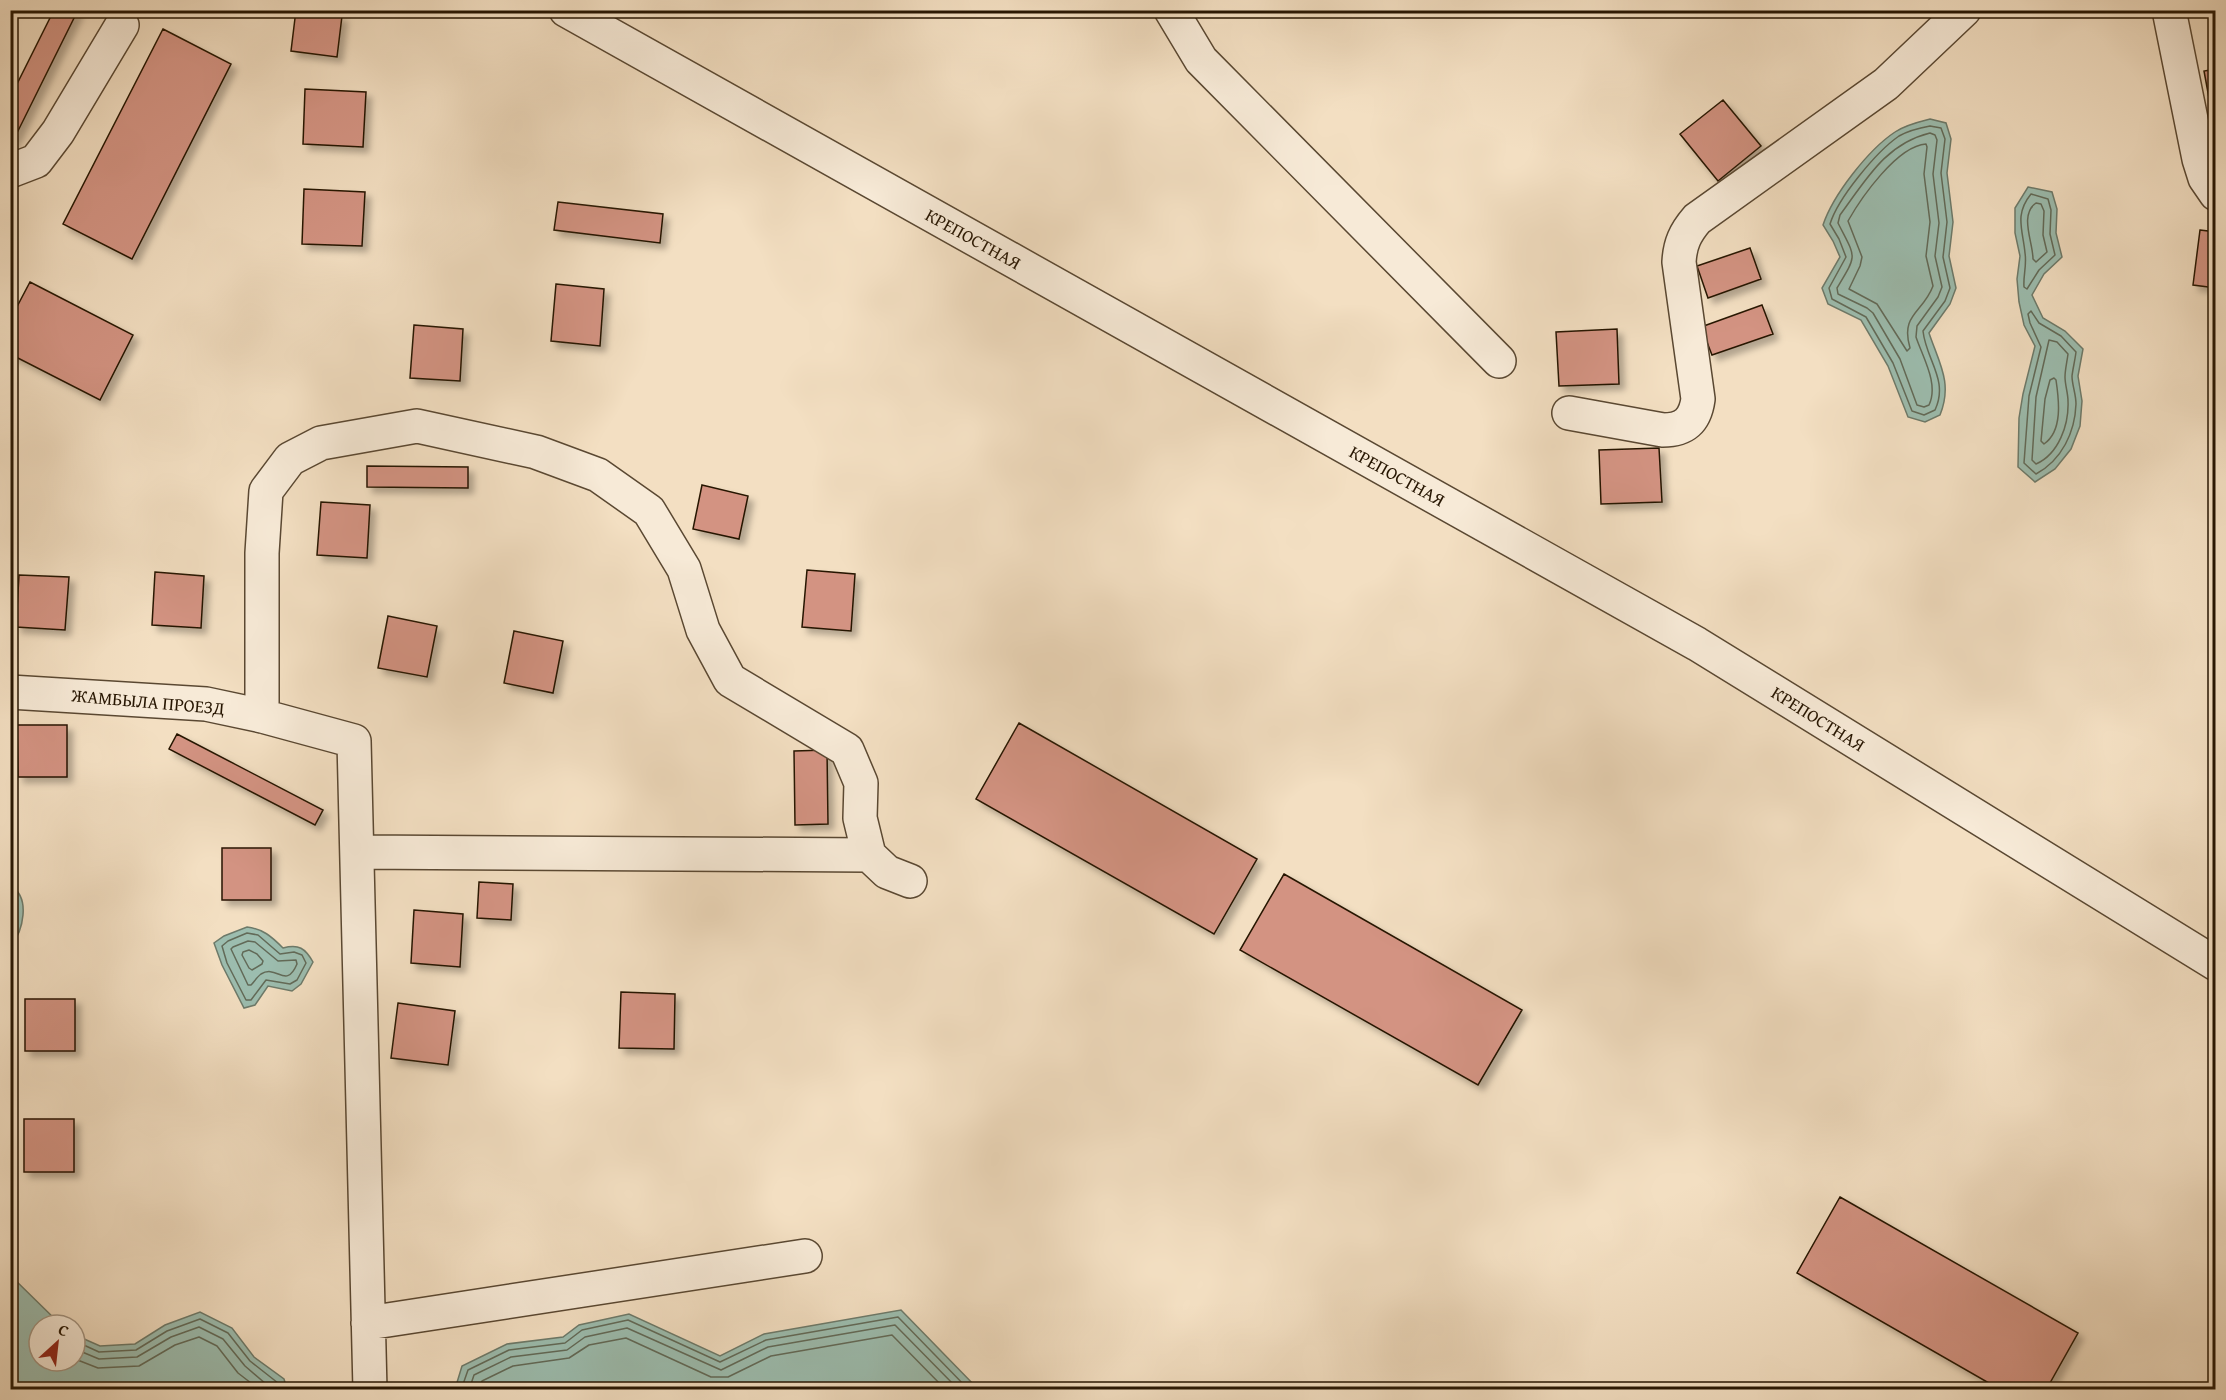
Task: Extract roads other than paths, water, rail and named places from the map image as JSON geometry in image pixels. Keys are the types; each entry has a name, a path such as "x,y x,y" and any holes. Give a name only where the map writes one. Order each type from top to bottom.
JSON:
{"street":[{"name":"КРЕПОСТНАЯ","path":"566,10 1697,644 2216,964"},
{"path":"1171,10 1201,60 1499,361"},
{"path":"1569,413 1663,430 1677,430 1687,423 1697,412 1698,399 1679,262 1682,240 1688,229 1697,219 1886,84 1964,10"},
{"path":"2169,10 2199,159 2205,178 2216,194"},
{"path":"10,171 36,161 58,132 122,25"},
{"path":"262,716 262,553 266,491 290,459 321,443 417,426 536,452 598,475 649,511 684,569 703,630 730,680 847,750 861,783 860,818 869,855 887,872 910,880"},
{"name":"ЖАМБЫЛА ПРОЕЗД","path":"10,692 206,704 262,716 354,741 357,852"},
{"path":"370,1389 357,852 869,855"},
{"path":"368,1323 804,1256"}],"water":[{"path":"1930,119 1946,123 1951,139 1947,173 1953,222 1949,256 1956,288 1950,304 1929,333 1943,373 1945,393 1940,415 1925,422 1908,417 1888,366 1861,320 1828,304 1822,288 1840,257 1823,225 1843,187 1874,150 1899,130"},
{"path":"2028,187 2052,192 2057,209 2056,233 2062,257 2044,274 2032,295 2043,318 2065,331 2083,349 2078,376 2082,401 2080,426 2071,449 2055,469 2035,482 2018,467 2019,418 2035,346 2024,325 2017,279 2020,256 2015,233 2015,208"},
{"path":"11,886 21,898 23,915 19,932 11,946"},
{"path":"247,927 258,929 283,948 301,948 313,962 301,984 292,991 268,986 255,1005 244,1008 222,965 214,943 224,936"},
{"path":"10,1275 49,1313 27,1313 27,1373 87,1373 87,1340 100,1346 135,1344 165,1325 200,1312 232,1328 254,1357 284,1379 287,1389 11,1389"},
{"path":"901,1310 978,1389 455,1389 462,1366 507,1344 563,1337 579,1325 629,1314 720,1356 764,1334"}]}
